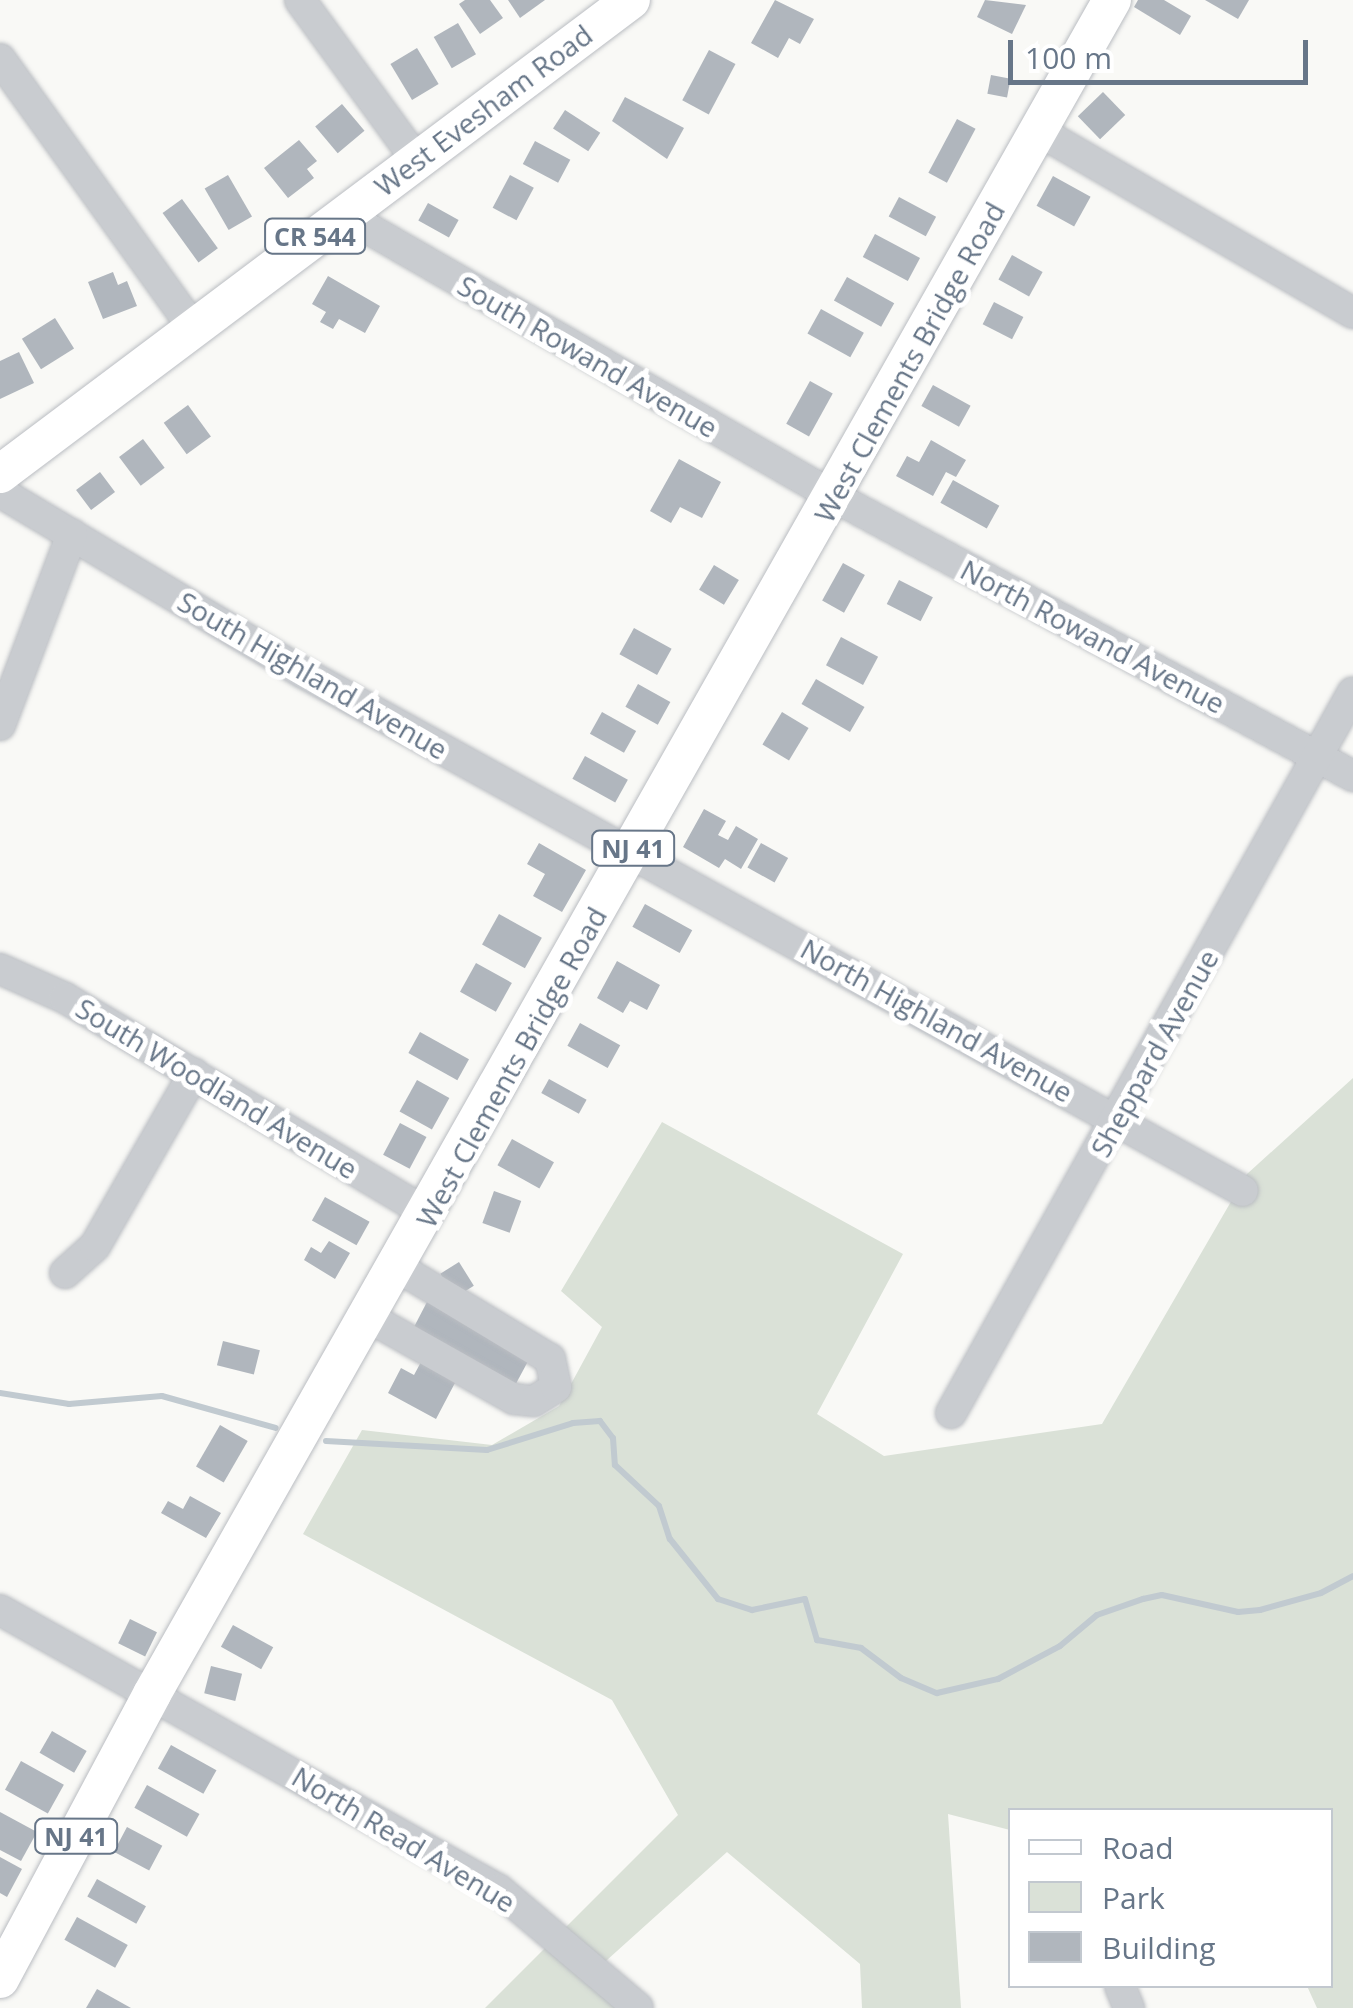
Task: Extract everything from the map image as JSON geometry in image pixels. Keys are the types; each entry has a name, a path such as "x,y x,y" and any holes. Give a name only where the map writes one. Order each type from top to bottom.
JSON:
{"main road":[{"name":"West Evesham Road","path":"0,474 630,0"},
{"name":"West Clements Bridge Road","path":"0,1978 152,1694 429,1214 1112,0"}],"street":[{"path":"300,0 416,159"},
{"path":"0,59 192,328"},
{"path":"1039,131 1353,313"},
{"name":"South Rowand Avenue","path":"343,214 833,496"},
{"name":"South Highland Avenue","path":"0,492 629,854"},
{"name":"North Rowand Avenue","path":"833,496 1353,776"},
{"path":"0,725 72,534"},
{"name":"Sheppard Avenue","path":"951,1413 1353,692"},
{"name":"North Highland Avenue","path":"629,854 698,884 1242,1191"},
{"name":"South Woodland Avenue","path":"0,969 65,998 429,1214"},
{"path":"66,1273 95,1246 194,1074"},
{"path":"370,1318 514,1399 534,1402 556,1387 550,1359 398,1268"},
{"name":"North Read Avenue","path":"0,1610 499,1890 638,2008"}],"green space":[{"path":"1353,1078 1353,2008 1317,2008 1308,1988 1333,1988 1333,1808 1008,1808 1008,1829 948,1814 961,2008 862,2008 860,1964 727,1852 597,1969 619,2008 485,2008 678,1815 612,1700 303,1534 362,1430 492,1445 559,1406 602,1327 561,1291 662,1122 903,1254 817,1414 884,1456 1102,1424 1247,1174"}],"building":[{"path":"465,0 490,0 503,18 480,34 459,4"},
{"path":"508,0 545,0 520,18"},
{"path":"775,0 814,19 800,44 789,38 778,58 751,43"},
{"path":"985,0 1026,5 1012,34 977,17"},
{"path":"1138,0 1164,0 1191,16 1180,35 1134,7"},
{"path":"1205,0 1249,0 1238,19"},
{"path":"458,23 476,54 452,68 434,37"},
{"path":"417,48 439,84 412,100 390,64"},
{"path":"709,50 735,64 709,114 682,100"},
{"path":"991,75 1011,79 1007,97 987,94"},
{"path":"1103,92 1125,115 1100,139 1078,116"},
{"path":"625,97 684,128 667,159 612,121"},
{"path":"342,104 364,131 338,153 315,126"},
{"path":"565,110 600,133 588,151 553,128"},
{"path":"957,119 976,129 947,183 928,173"},
{"path":"299,140 317,161 307,169 314,178 288,198 264,168"},
{"path":"535,141 570,160 558,183 523,164"},
{"path":"228,175 252,217 229,230 205,188"},
{"path":"510,175 534,188 516,220 493,208"},
{"path":"1053,176 1091,197 1074,227 1037,206"},
{"path":"899,197 936,217 926,236 889,216"},
{"path":"182,199 218,248 198,262 163,213"},
{"path":"428,203 459,220 449,237 418,220"},
{"path":"875,234 920,258 908,281 863,257"},
{"path":"1012,255 1043,272 1029,296 998,279"},
{"path":"113,272 118,285 127,281 137,306 103,319 88,282"},
{"path":"328,276 380,306 365,333 339,319 333,329 320,322 326,312 312,304"},
{"path":"847,277 894,303 881,327 834,301"},
{"path":"994,302 1023,317 1012,339 983,324"},
{"path":"821,309 864,333 850,357 807,333"},
{"path":"55,318 74,349 41,369 22,339"},
{"path":"19,352 34,383 0,399 0,361"},
{"path":"810,381 833,394 809,436 786,424"},
{"path":"933,385 971,406 959,427 921,406"},
{"path":"188,405 211,437 187,454 164,423"},
{"path":"143,439 165,468 141,486 119,457"},
{"path":"931,440 966,460 956,477 946,472 933,496 896,476 907,456 919,462"},
{"path":"679,459 721,482 702,518 680,507 671,523 650,511"},
{"path":"100,472 115,492 91,510 76,490"},
{"path":"953,480 999,506 987,528 940,503"},
{"path":"843,563 865,575 844,613 822,601"},
{"path":"714,565 739,580 724,605 699,590"},
{"path":"899,580 933,597 921,621 887,604"},
{"path":"634,628 672,649 657,675 619,654"},
{"path":"841,637 878,657 863,685 826,665"},
{"path":"816,679 864,707 850,732 802,704"},
{"path":"638,684 670,702 658,725 625,707"},
{"path":"602,712 636,731 624,753 590,734"},
{"path":"782,712 809,728 789,761 762,745"},
{"path":"585,756 628,780 615,802 572,779"},
{"path":"704,809 726,821 718,835 728,840 736,826 758,839 741,869 725,859 719,868 683,847"},
{"path":"539,843 586,870 562,912 533,896 545,874 527,864"},
{"path":"761,843 788,858 775,883 747,867"},
{"path":"645,904 692,930 680,953 632,927"},
{"path":"499,914 542,938 525,968 482,945"},
{"path":"617,961 660,985 647,1010 630,1001 623,1013 597,998"},
{"path":"476,963 512,983 496,1012 460,992"},
{"path":"580,1023 620,1045 608,1068 567,1046"},
{"path":"420,1032 469,1059 457,1080 408,1053"},
{"path":"549,1079 587,1100 579,1114 541,1093"},
{"path":"417,1080 449,1098 432,1129 400,1111"},
{"path":"400,1123 426,1137 410,1169 383,1155"},
{"path":"512,1139 554,1162 539,1189 497,1165"},
{"path":"494,1191 521,1201 510,1233 482,1223"},
{"path":"325,1197 370,1222 357,1245 312,1221"},
{"path":"329,1241 350,1253 335,1279 304,1260 311,1247 321,1253"},
{"path":"459,1262 474,1286 455,1297 440,1274"},
{"path":"429,1298 533,1352 512,1391 414,1327"},
{"path":"223,1341 260,1350 254,1374 217,1365"},
{"path":"421,1362 456,1381 436,1419 388,1393 401,1368 414,1375"},
{"path":"220,1425 248,1441 224,1483 196,1467"},
{"path":"190,1496 221,1513 206,1538 161,1513 168,1501 183,1509"},
{"path":"130,1619 157,1632 145,1656 118,1643"},
{"path":"233,1625 273,1647 261,1669 221,1647"},
{"path":"211,1666 242,1674 235,1701 204,1693"},
{"path":"52,1731 87,1751 74,1773 40,1753"},
{"path":"171,1745 216,1770 203,1794 158,1769"},
{"path":"21,1761 64,1785 48,1814 5,1790"},
{"path":"147,1785 199,1814 187,1837 134,1808"},
{"path":"0,1812 37,1832 21,1861 0,1850"},
{"path":"127,1827 162,1846 149,1871 114,1852"},
{"path":"0,1857 22,1869 7,1897 0,1893"},
{"path":"97,1879 146,1906 136,1924 87,1896"},
{"path":"77,1917 128,1945 115,1968 64,1940"},
{"path":"97,1989 131,2008 86,2008"}],"waterway":[{"path":"0,1393 69,1404 162,1396 276,1428"},
{"path":"326,1441 487,1450 573,1423 600,1421 613,1438 615,1465 659,1506 670,1539 718,1599 752,1610 805,1599 817,1640 861,1648 901,1678 937,1693 998,1679 1060,1646 1097,1615 1143,1599 1162,1595 1238,1612 1260,1610 1321,1593 1353,1576"}]}
